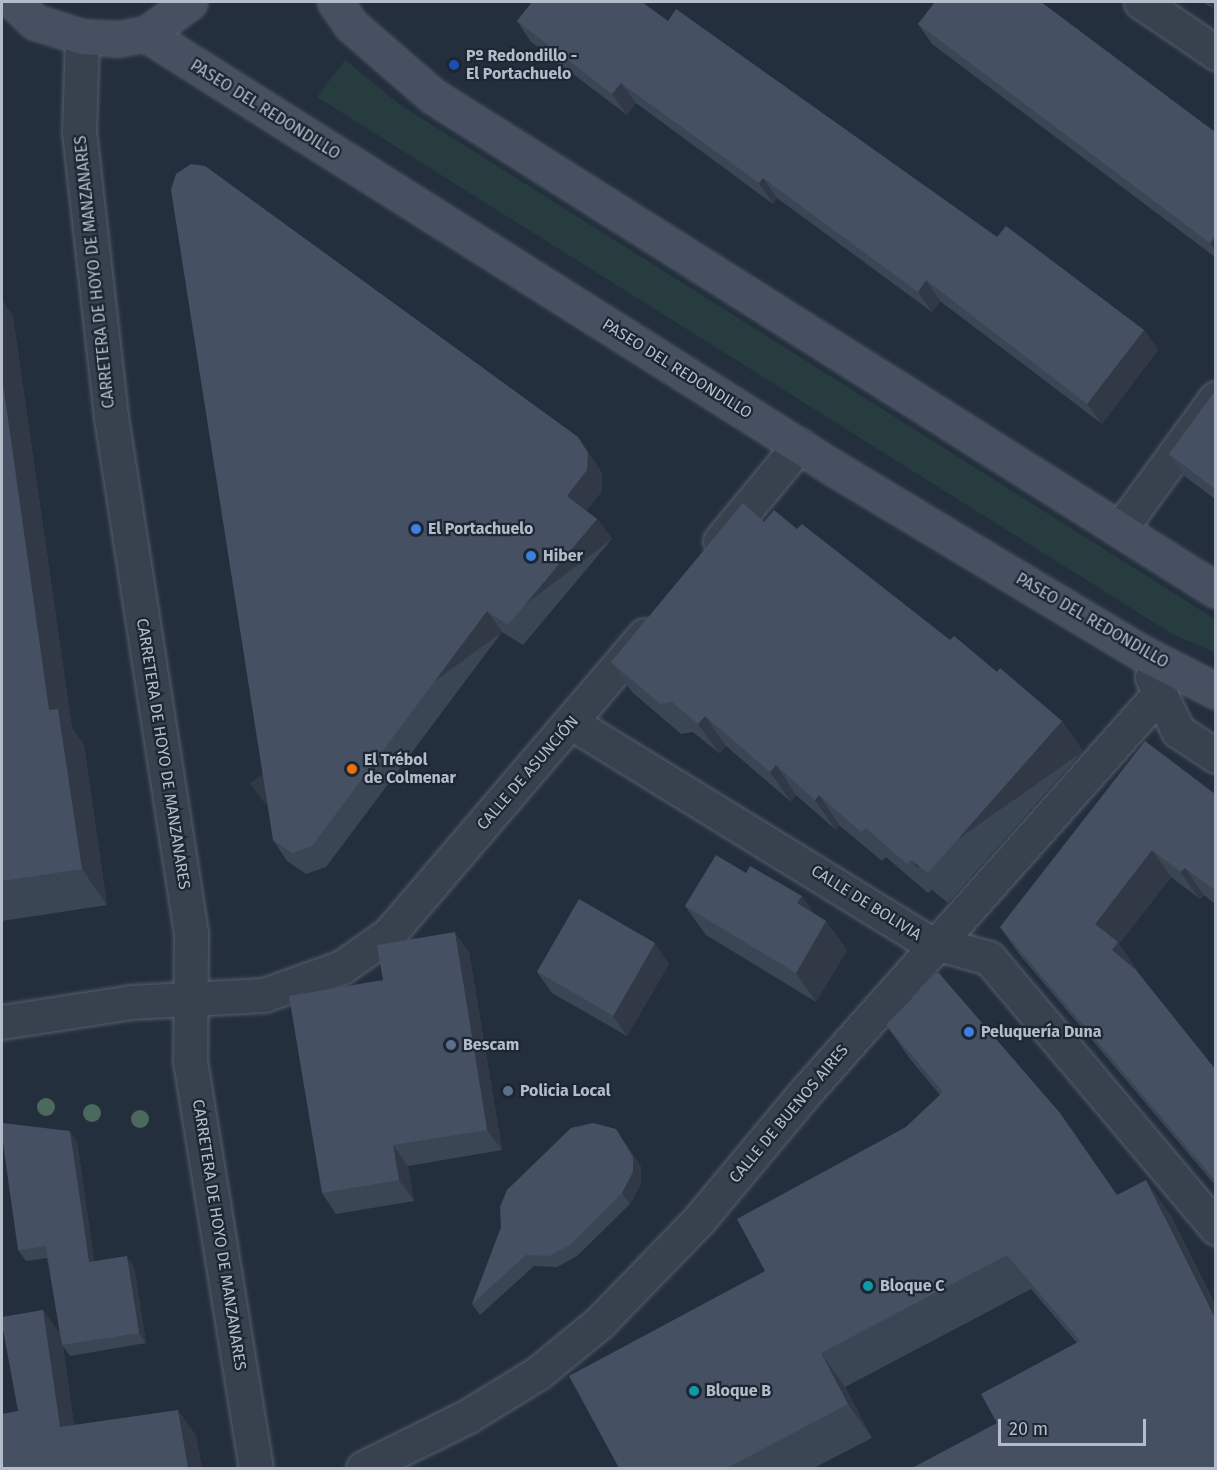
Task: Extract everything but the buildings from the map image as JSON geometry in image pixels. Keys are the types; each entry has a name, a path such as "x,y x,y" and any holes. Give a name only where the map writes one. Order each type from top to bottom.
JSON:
{"main road":[{"path":"14,2 35,22 82,37 146,34 190,2"},
{"path":"335,2 351,26 433,96 1215,590"},
{"name":"PASEO DEL REDONDILLO","path":"146,34 799,446 1142,653 1215,691"}],"street":[{"path":"1141,2 1215,53"},
{"name":"CARRETERA DE HOYO DE MANZANARES","path":"82,37 79,131 111,417 190,933 192,1000 190,1061 256,1468"},
{"path":"1120,529 1215,398"},
{"path":"697,570 799,446"},
{"name":"CALLE DE ASUNCIÓN","path":"2,1022 131,1002 264,995 342,968 388,934 572,723 668,606"},
{"path":"1142,653 1178,731 1215,756"},
{"name":"CALLE DE BUENOS AIRES","path":"363,1468 468,1416 538,1372 600,1322 691,1230 1159,694"},
{"name":"CALLE DE BOLIVIA","path":"572,723 939,944 989,958 1215,1228"}],"green space":[{"path":"345,60 399,104 1215,619 1215,652 1174,635 317,97"}],"place":[{"name":"Pº Redondillo - El Portachuelo","path":"454,65"},
{"name":"El Portachuelo","path":"416,529"},
{"name":"Hiber","path":"531,556"},
{"name":"El Trébol de Colmenar","path":"352,769"},
{"name":"Peluquería Duna","path":"969,1032"},
{"name":"Bescam","path":"451,1045"},
{"name":"Policia Local","path":"508,1091"},
{"name":"Bloque C","path":"868,1286"},
{"name":"Bloque B","path":"694,1391"}]}
